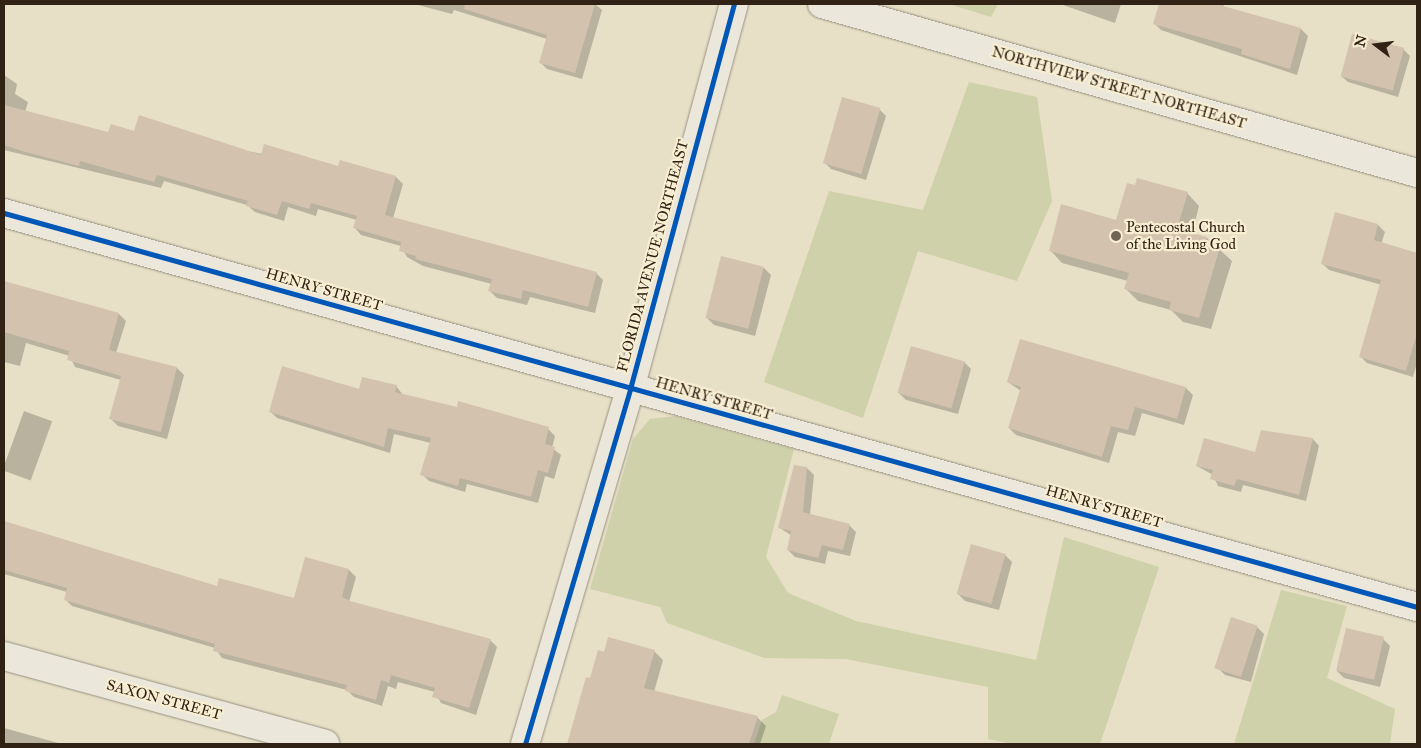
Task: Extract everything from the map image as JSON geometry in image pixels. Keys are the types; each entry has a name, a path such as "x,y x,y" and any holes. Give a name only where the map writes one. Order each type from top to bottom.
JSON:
{"street":[{"name":"FLORIDA AVENUE NORTHEAST","path":"525,744 630,389 734,4"},
{"name":"NORTHVIEW STREET NORTHEAST","path":"822,4 1417,173"},
{"name":"HENRY STREET","path":"4,212 630,389 1417,607"},
{"name":"SAXON STREET","path":"4,656 325,744"}],"green space":[{"path":"949,4 998,4 991,17"},
{"path":"969,82 1037,97 1052,201 1017,281 918,251 863,418 764,382 829,191 923,210"},
{"path":"675,416 794,449 766,557 788,593 856,621 1036,660 1064,537 1159,567 1100,744 1013,744 988,739 988,687 846,659 765,658 667,623 660,607 590,589 633,439 650,419"},
{"path":"1281,590 1347,606 1327,678 1395,709 1390,744 1234,744"},
{"path":"782,695 839,714 829,744 754,744 762,720 776,712"}],"building":[{"path":"465,4 595,4 575,73 539,63 547,35 464,9"},
{"path":"1159,4 1216,4 1301,28 1290,69 1241,54 1242,49 1153,24"},
{"path":"1352,34 1404,48 1393,90 1341,77"},
{"path":"842,97 880,108 861,174 823,163"},
{"path":"4,105 108,132 111,124 134,131 139,115 261,155 264,144 338,166 340,160 396,176 385,215 597,272 588,307 523,290 521,299 488,291 492,279 415,259 416,256 399,251 401,242 353,228 357,216 311,203 309,209 282,201 277,215 246,206 248,201 157,175 154,182 80,161 79,166 4,145"},
{"name":"Pentecostal Church of the Living God","path":"1137,178 1188,192 1177,229 1207,237 1205,243 1220,247 1199,318 1169,310 1171,302 1124,289 1129,273 1049,251 1061,204 1116,220 1127,183 1135,185"},
{"path":"1335,212 1378,224 1374,240 1417,253 1417,333 1406,371 1359,357 1381,280 1321,264"},
{"path":"721,256 764,267 748,329 706,318"},
{"path":"4,281 119,313 109,350 177,367 161,432 109,419 121,376 67,360 69,351 4,332"},
{"path":"1020,339 1186,387 1177,419 1135,407 1128,430 1111,426 1102,457 1008,428 1021,387 1007,382"},
{"path":"911,346 965,361 951,409 897,393"},
{"path":"282,366 359,389 362,377 397,385 395,392 457,407 458,401 549,427 545,444 555,447 548,473 538,470 531,497 460,478 458,486 420,475 431,438 388,428 384,447 269,412"},
{"path":"1261,430 1313,438 1299,495 1237,479 1234,486 1210,479 1213,470 1196,466 1204,438 1255,452"},
{"path":"794,465 807,467 803,512 850,524 843,550 822,545 818,558 787,550 791,531 778,528"},
{"path":"4,521 217,586 219,578 294,598 305,557 349,569 342,597 350,601 491,639 469,708 432,697 435,688 391,675 389,683 381,680 376,700 345,691 347,685 213,651 215,644 64,600 67,588 4,570"},
{"path":"971,544 1006,554 991,604 957,594"},
{"path":"1231,617 1258,626 1241,677 1214,668"},
{"path":"1346,628 1384,637 1374,680 1336,671"},
{"path":"608,637 655,650 644,688 758,716 749,744 567,744 586,677 590,678 598,650 604,652"}],"cycle path":[{"path":"525,744 630,389 734,4"},
{"path":"4,213 1417,607"}],"place":[{"name":"Pentecostal Church of the Living God","path":"1116,236"}]}
